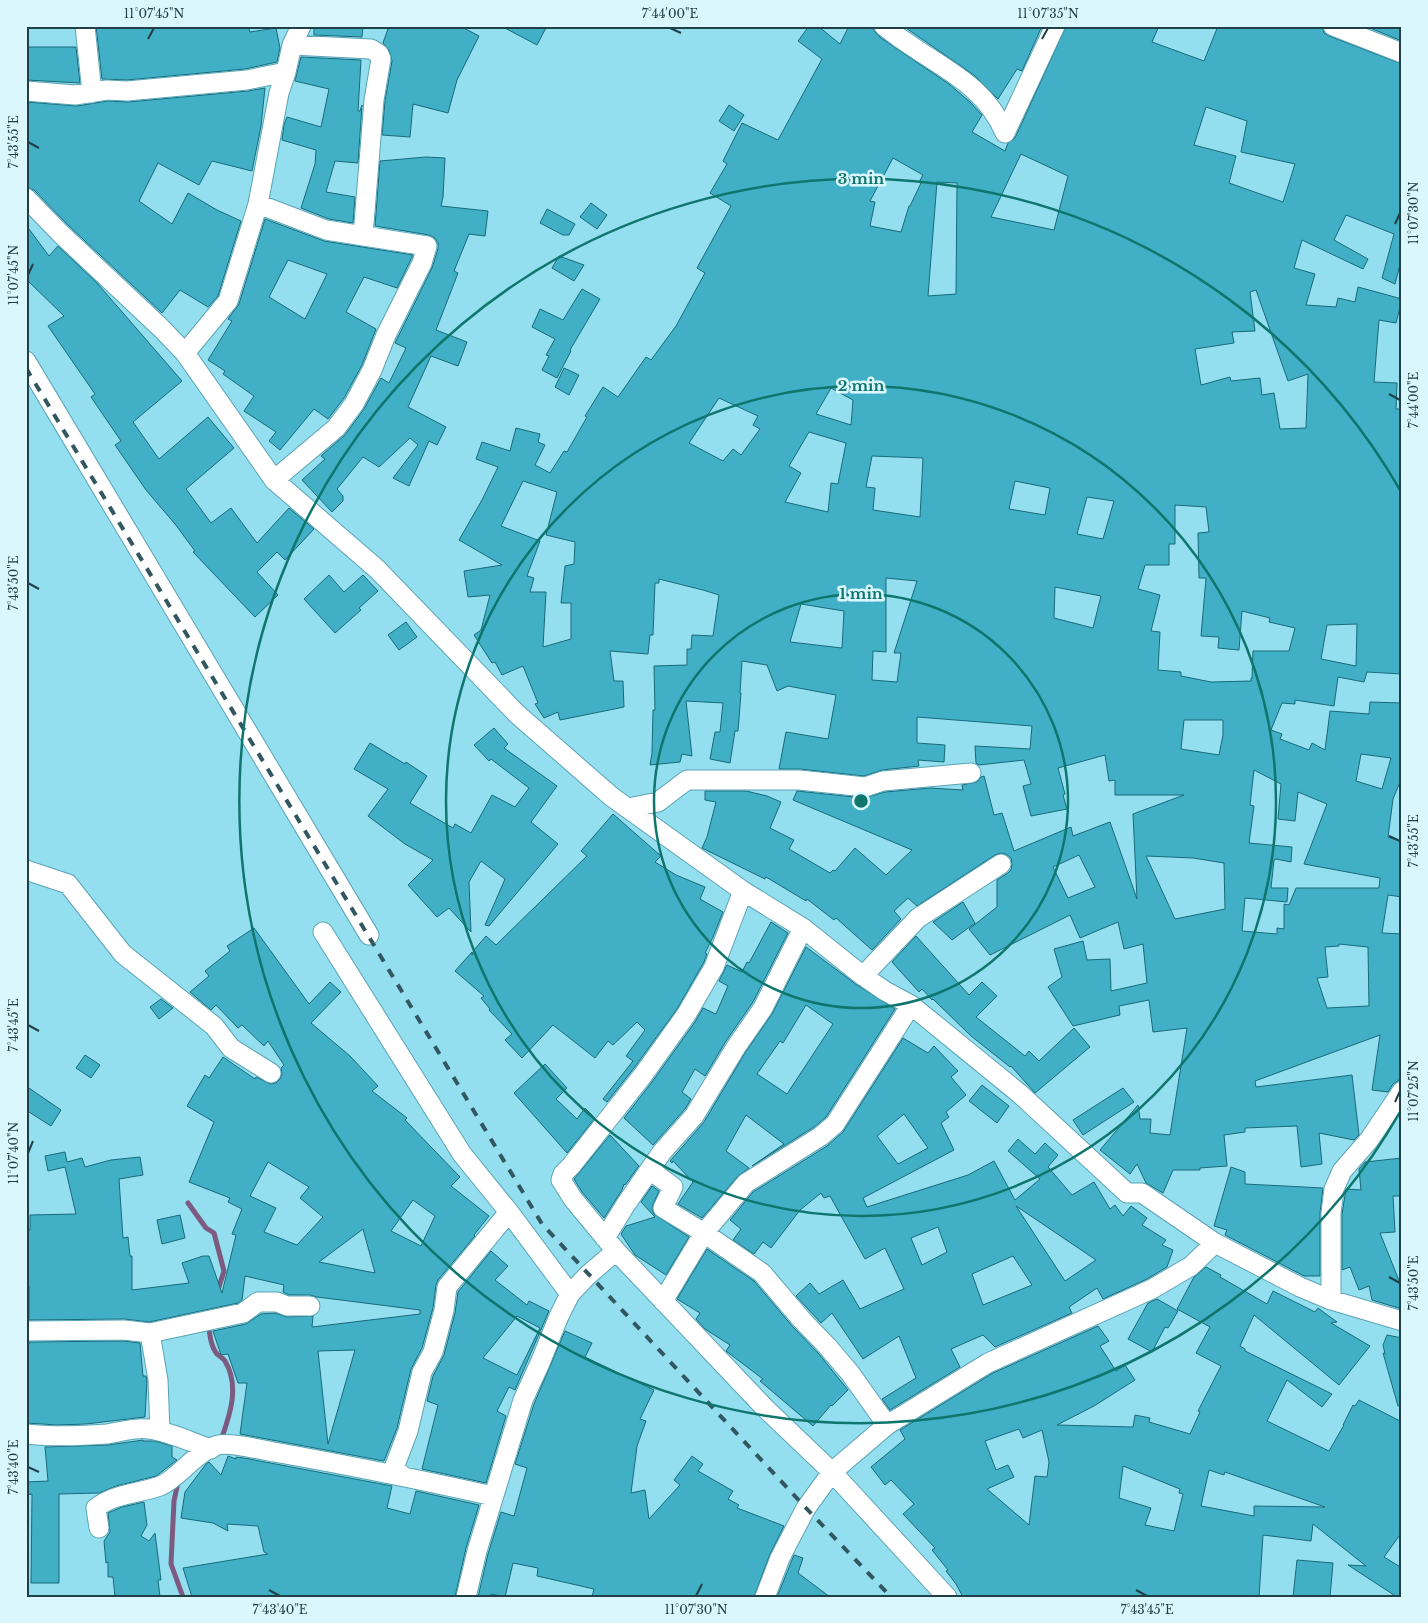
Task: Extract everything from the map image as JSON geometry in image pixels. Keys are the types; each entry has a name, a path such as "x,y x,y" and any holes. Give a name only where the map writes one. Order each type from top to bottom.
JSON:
{"street":[{"path":"85,26 92,93"},
{"path":"185,353 228,301 258,204 279,93 292,45 301,26"},
{"path":"884,26 960,77 983,98 1001,123 1005,133 1055,26"},
{"path":"1333,26 1402,53"},
{"path":"292,45 371,49 379,54 381,59 374,100 363,236"},
{"path":"26,91 74,95 107,90 127,91 247,80 286,72"},
{"path":"26,198 185,353 274,480 377,569 517,714 612,797 743,891 803,928 863,976 911,1005 1020,1094 1127,1193 1142,1193 1215,1243 1300,1287 1331,1300 1402,1322"},
{"path":"258,204 326,230 427,246 422,263 354,404 336,428 274,480"},
{"path":"26,361 370,935"},
{"path":"628,808 658,802 687,780 799,780 865,787 883,781 971,773"},
{"path":"863,976 918,918 1001,864"},
{"path":"26,870 68,884 123,954 214,1026 231,1048 271,1073"},
{"path":"743,891 714,968 686,1015 643,1075 572,1166 563,1174 561,1180 573,1199 610,1244 764,1407 832,1472 947,1597"},
{"path":"466,1597 477,1551 523,1400 570,1294 588,1275 610,1244 650,1170 662,1152 694,1116 736,1047 763,1008 803,928"},
{"path":"323,932 462,1154 509,1212 570,1294"},
{"path":"663,1300 704,1233 746,1183 821,1136 835,1124 911,1005"},
{"path":"1331,1300 1331,1213 1334,1189 1342,1171 1369,1140 1402,1091"},
{"path":"650,1170 673,1187 663,1208 704,1233 762,1273 850,1373 887,1425"},
{"path":"404,1477 394,1468 408,1430 422,1372 433,1352 444,1310 447,1287 509,1212"},
{"path":"765,1597 780,1558 806,1508 832,1472 887,1425 988,1363 1152,1289 1191,1266 1215,1243"},
{"path":"26,1331 124,1330 150,1333 243,1313 258,1302 277,1302 287,1306 310,1306"},
{"path":"150,1333 158,1380 160,1432"},
{"path":"26,1434 51,1437 107,1434 147,1429 172,1434 210,1449"},
{"path":"99,1528 96,1508 105,1501 161,1486 194,1459 220,1444 404,1477 494,1496"}],"building":[{"path":"96,26 248,26 250,32 276,28 280,48 277,62 245,69 127,80 102,79"},
{"path":"314,26 363,26 362,37 314,35"},
{"path":"389,26 460,26 479,36 457,80 448,113 413,104 410,137 382,135 385,101 392,61 389,50 383,43"},
{"path":"501,26 547,26 537,45"},
{"path":"809,26 818,26 840,44 849,26 873,26 874,31 881,38 949,84 970,102 982,115 972,132 1005,151 1008,143 1015,138 1066,26 1159,26 1152,42 1204,61 1218,26 1322,26 1324,33 1329,36 1402,64 1402,257 1395,284 1382,278 1394,234 1346,215 1334,240 1368,259 1363,269 1302,240 1294,268 1315,274 1306,305 1336,307 1338,298 1355,302 1358,287 1402,299 1396,323 1379,320 1374,382 1397,383 1396,409 1402,409 1402,674 1367,672 1364,682 1338,677 1334,706 1295,700 1295,704 1282,703 1271,730 1282,734 1280,739 1309,750 1312,743 1325,750 1330,711 1369,714 1370,702 1402,703 1402,777 1393,799 1388,837 1402,842 1402,897 1388,895 1382,933 1402,934 1402,1078 1400,1077 1393,1084 1388,1092 1372,1090 1380,1035 1255,1081 1256,1087 1352,1075 1359,1135 1354,1140 1319,1133 1322,1164 1301,1167 1297,1126 1245,1128 1245,1132 1224,1135 1227,1166 1200,1168 1200,1170 1173,1170 1163,1193 1146,1183 1137,1164 1130,1174 1100,1150 1138,1105 1140,1119 1151,1119 1150,1133 1170,1135 1187,1028 1153,1032 1149,1000 1119,1006 1120,1015 1073,1026 1048,987 1062,977 1054,949 1083,941 1087,960 1110,959 1111,991 1147,983 1143,944 1124,949 1118,922 1080,938 1070,915 990,955 969,929 997,907 997,880 1011,870 1011,858 1006,854 995,855 917,906 908,898 894,911 901,919 872,950 836,918 834,920 807,899 806,901 766,877 765,879 702,848 707,837 716,802 705,800 705,791 746,791 767,796 781,802 770,828 794,840 789,849 830,873 833,870 835,871 855,848 886,875 912,850 793,800 797,791 864,798 885,792 930,788 963,790 962,785 977,782 984,776 994,815 1002,813 1014,851 1071,827 1073,836 1110,822 1137,899 1133,814 1184,795 1115,795 1115,780 1109,781 1105,755 1058,768 1067,809 1031,816 1023,786 1031,784 1024,760 979,765 976,763 975,746 1030,749 1032,726 917,717 917,743 945,745 944,762 918,760 919,766 882,770 864,776 800,769 779,769 786,732 828,739 836,695 788,686 777,691 767,665 742,661 738,731 735,731 730,763 710,759 715,732 720,732 723,703 686,701 692,756 682,754 680,762 650,765 653,710 655,710 654,666 687,665 687,649 691,649 692,635 713,636 719,595 659,579 659,583 655,583 653,635 650,635 648,654 610,651 614,681 623,681 624,707 560,720 558,712 544,718 535,704 538,703 523,666 502,675 495,662 492,663 474,635 481,630 490,595 468,597 464,571 502,565 459,540 498,467 476,459 482,442 510,451 516,428 540,434 538,442 545,445 535,465 550,473 564,451 567,452 587,417 585,416 603,387 618,397 646,357 651,360 676,326 705,273 697,268 731,206 710,193 727,164 723,161 742,123 778,140 822,59 798,41","holes":["1206,107 1247,121 1241,152 1295,164 1283,202 1229,183 1236,156 1194,145","1021,154 1068,176 1054,230 991,217","893,158 923,175 909,206 901,232 870,226 875,202 870,201","937,182 957,183 956,294 928,296","1256,290 1288,381 1308,374 1306,428 1280,429 1274,393 1262,395 1260,378 1231,381 1230,377 1201,385 1195,349 1234,343 1232,332 1255,331 1250,292","831,388 853,400 851,425 816,414","719,398 758,416 753,425 760,429 741,455 733,449 723,461 689,443","809,432 846,443 838,484 831,483 828,512 785,502 801,473 789,466","872,456 923,458 920,517 873,510 875,488 866,487","523,481 557,492 546,535 575,542 574,564 565,566 561,603 571,603 571,639 543,647 546,592 530,592 534,578 527,576 540,541 501,526","1015,481 1050,488 1045,515 1009,509","1087,497 1114,501 1103,539 1077,534","1175,505 1206,507 1209,532 1198,533 1199,578 1206,578 1201,636 1219,637 1218,648 1239,650 1242,611 1270,618 1269,622 1295,628 1289,651 1253,651 1251,681 1211,682 1181,676 1181,672 1158,670 1160,632 1151,631 1160,595 1138,589 1145,565 1169,565 1169,544 1175,544","886,578 917,581 894,653 901,653 897,682 872,680 873,651 886,652","1055,587 1101,596 1093,628 1054,618","801,604 844,611 842,648 790,642","1357,624 1356,666 1321,659 1327,625","1184,720 1223,720 1223,735 1219,755 1181,749","1361,754 1391,758 1382,789 1356,781","1254,770 1281,784 1278,819 1295,821 1298,792 1327,804 1304,864 1380,878 1379,888 1296,888 1289,905 1284,904 1284,929 1277,928 1277,934 1242,931 1245,898 1287,902 1288,888 1271,888 1274,860 1291,862 1292,847 1249,843 1254,806 1250,805","1079,855 1095,887 1068,898 1053,867","1146,856 1193,858 1224,863 1225,909 1175,919","1339,944 1368,947 1369,1006 1327,1008 1317,978 1328,977 1325,947 1339,946"]},
{"path":"903,26 1042,26 1022,71 1017,69 998,99 974,75"},
{"path":"1365,26 1402,26 1402,41"},
{"path":"26,47 76,47 80,83 26,80"},
{"path":"301,57 361,60 358,111 360,111 362,105 358,163 335,161 326,192 355,197 353,223 329,219 301,208 315,164 316,150 282,140 284,125 287,117 321,127 329,89 295,81"},
{"path":"265,88 261,126 252,171 212,161 199,185 158,163 139,201 172,224 188,193 241,221 218,296 208,307 180,290 162,313 68,225 34,190 26,187 26,102 77,106 108,101 128,102"},
{"path":"729,105 744,115 734,131 719,121"},
{"path":"426,157 445,158 441,206 488,211 485,236 469,234 454,271 458,273 436,330 467,342 458,366 431,356 408,407 446,427 437,445 429,441 409,486 393,478 418,445 410,438 379,467 363,457 337,489 343,496 343,501 332,512 302,480 325,459 321,456 345,435 364,409 381,378 389,383 406,348 395,343 432,268 438,249 438,243 435,238 429,235 375,226 380,161"},
{"path":"591,203 607,215 597,229 580,217"},
{"path":"547,209 575,224 569,235 563,235 540,223"},
{"path":"265,219 324,241 413,255 397,288 364,277 346,312 376,329 362,365 344,398 328,419 314,409 280,450 269,441 276,432 244,411 254,396 223,374 225,371 208,360 232,321 228,319 239,304","holes":["288,260 327,274 305,319 269,297"]},
{"path":"26,225 49,256 58,246 97,283 182,381 133,422 159,459 208,417 234,448 186,489 211,523 231,508 257,543 289,508 314,529 285,560 277,552 257,572 278,595 255,617 193,552 195,551 146,490 115,445 121,441 91,397 95,394 48,326 64,316 26,279"},
{"path":"559,256 584,265 574,281 552,268"},
{"path":"582,289 600,299 570,350 557,378 542,370 549,356 546,355 555,339 532,327 540,309 563,320"},
{"path":"564,368 579,375 569,395 555,387"},
{"path":"329,575 344,592 363,575 378,591 359,608 361,610 335,633 304,599"},
{"path":"406,622 417,637 399,650 388,635"},
{"path":"494,728 508,744 504,748 557,786 531,822 558,844 489,926 485,925 505,879 481,861 469,882 471,932 449,908 437,917 408,885 433,860 405,844 368,816 388,789 354,769 370,743 405,764 406,762 427,776 410,803 453,828 455,824 471,833 492,795 515,807 529,788 491,759 489,761 474,745"},
{"path":"613,814 661,856 655,862 676,875 705,887 700,899 723,912 705,953 707,954 704,962 677,1009 607,1102 603,1099 633,1061 626,1056 645,1030 637,1022 613,1045 608,1041 595,1058 553,1025 522,1058 505,1040 512,1034 489,1010 481,998 484,996 455,971 472,952 472,955 486,936 496,945 587,856 581,851"},
{"path":"963,902 975,923 952,940 933,922"},
{"path":"771,922 788,933 753,1002 705,1076 695,1069 682,1092 691,1099 685,1109 653,1145 624,1118 652,1082 703,1008 716,1014 728,986 719,981 727,965 742,972 747,962 749,963"},
{"path":"254,928 309,1004 330,982 341,992 311,1023 350,1056 378,1086 372,1091 407,1118 405,1120 460,1177 451,1186 489,1216 475,1236 438,1280 433,1308 422,1348 411,1369 397,1428 384,1461 240,1434 247,1383 238,1383 228,1354 221,1355 213,1331 246,1324 261,1314 275,1313 287,1317 313,1316 312,1327 420,1314 420,1310 310,1295 289,1295 283,1292 284,1285 245,1276 242,1300 238,1303 149,1322 124,1319 29,1320 29,1286 26,1286 26,1231 30,1229 30,1215 76,1214 65,1167 48,1171 45,1156 65,1152 67,1162 82,1158 85,1167 111,1160 140,1157 143,1175 119,1179 123,1238 128,1237 130,1256 132,1256 132,1290 189,1283 182,1263 203,1256 209,1256 222,1293 236,1235 232,1234 242,1209 228,1202 230,1198 189,1182 214,1122 187,1106 205,1075 209,1078 223,1057 255,1079 256,1077 270,1084 276,1083 280,1079 282,1074 281,1068 284,1065 268,1041 264,1046 242,1025 238,1028 216,1005 211,1010 190,992 209,976 205,971 230,951 227,946","holes":["268,1162 309,1187 300,1198 323,1217 297,1245 264,1232 276,1208 250,1196","413,1200 435,1216 421,1246 391,1231","363,1229 375,1273 319,1262","355,1350 328,1444 318,1351"]},
{"path":"916,936 969,995 982,982 997,996 976,1017 1025,1056 1029,1051 1039,1061 1074,1028 1090,1047 1035,1093 1011,1066 971,1036 922,989 919,992 892,962"},
{"path":"806,947 857,985 895,1009 826,1117 814,1127 752,1166 784,1144 746,1115 726,1151 749,1168 738,1176 702,1218 678,1204 693,1182 673,1161 672,1163 670,1161 704,1122 745,1053 772,1014","holes":["806,1005 833,1024 787,1094 757,1074 780,1041 783,1043"]},
{"path":"161,999 173,1008 159,1019 150,1007"},
{"path":"903,1038 928,1053 934,1046 958,1071 951,1077 966,1095 946,1112 949,1117 941,1123 954,1150 863,1198 867,1207 968,1175 994,1161 1015,1200 1040,1179 1008,1151 1018,1139 1035,1154 1045,1143 1058,1155 1048,1167 1072,1195 1094,1182 1110,1209 1115,1205 1123,1216 1131,1206 1147,1218 1142,1225 1166,1240 1162,1245 1173,1250 1167,1267 1147,1279 1103,1299 1097,1288 1069,1307 1072,1313 995,1347 983,1335 951,1349 960,1367 890,1410 882,1399 916,1378 899,1336 863,1359 832,1313 821,1323 796,1296 810,1283 819,1294 843,1280 860,1309 904,1289 885,1248 865,1259 830,1196 824,1198 821,1193 800,1210 771,1248 763,1242 754,1254 733,1240 741,1229 730,1220 753,1192 827,1146 843,1132","holes":["904,1114 928,1148 898,1164 877,1136","1016,1206 1096,1260 1065,1281","938,1227 947,1252 922,1265 911,1238","1013,1256 1032,1285 983,1305 972,1274"]},
{"path":"85,1055 100,1065 91,1078 76,1068"},
{"path":"545,1064 567,1088 556,1099 577,1119 585,1108 595,1118 567,1153 514,1093"},
{"path":"982,1085 1009,1106 997,1123 969,1101"},
{"path":"26,1086 61,1110 51,1126 26,1110"},
{"path":"1123,1088 1134,1102 1083,1135 1073,1120"},
{"path":"610,1135 639,1166 624,1184 604,1218 582,1192 574,1179"},
{"path":"1402,1158 1402,1196 1393,1196 1395,1232 1380,1233 1402,1288 1402,1309 1372,1300 1369,1286 1359,1290 1350,1267 1342,1270 1342,1214 1346,1189 1361,1190 1359,1169 1365,1162"},
{"path":"1231,1167 1245,1172 1245,1184 1323,1188 1320,1213 1320,1276 1304,1276 1225,1235 1227,1230 1214,1226"},
{"path":"652,1186 659,1191 653,1204 654,1214 689,1237 666,1275 635,1255 621,1234 626,1226 655,1217 641,1202"},
{"path":"180,1215 185,1238 162,1244 157,1220"},
{"path":"707,1249 754,1281 819,1354 848,1390 831,1405 813,1426 760,1381 763,1379 726,1351 730,1345 705,1329 696,1319 700,1313 677,1299"},
{"path":"491,1251 508,1266 495,1280 527,1305 529,1301 549,1311 515,1390 509,1387 497,1411 506,1416 486,1483 422,1469 438,1405 427,1401 433,1376 444,1355 455,1313 458,1292","holes":["517,1316 540,1328 517,1375 483,1358"]},
{"path":"1206,1267 1267,1304 1273,1291 1315,1312 1318,1308 1337,1322 1331,1323 1370,1346 1339,1385 1254,1315 1240,1346 1245,1351 1332,1394 1322,1407 1287,1380 1267,1421 1329,1451 1353,1405 1355,1406 1359,1400 1402,1422 1402,1532 1384,1557 1402,1568 1402,1597 1397,1597 1348,1565 1366,1566 1313,1524 1311,1541 1263,1535 1259,1597 963,1597 946,1571 948,1570 932,1550 935,1548 903,1514 914,1504 891,1480 885,1485 871,1467 905,1439 900,1430 993,1373 1098,1326 1109,1341 1100,1346 1116,1371 1125,1365 1135,1380 1094,1406 1057,1425 1133,1427 1135,1415 1150,1418 1149,1422 1190,1434 1200,1412 1198,1411 1221,1366 1196,1353 1210,1327 1177,1309 1194,1277","holes":["1019,1429 1023,1438 1042,1430 1049,1462 1047,1477 1035,1476 1029,1525 987,1489 1014,1477 1008,1465 996,1470 985,1441","1123,1466 1180,1489 1179,1493 1183,1494 1174,1531 1145,1525 1151,1508 1119,1498","1209,1470 1224,1475 1225,1472 1325,1507 1254,1506 1254,1516 1201,1506"]},
{"path":"1157,1299 1178,1311 1168,1328 1165,1327 1152,1352 1128,1339 1148,1303"},
{"path":"565,1331 592,1343 585,1357 654,1390 640,1419 646,1421 637,1446 631,1493 645,1490 649,1519 680,1485 674,1480 692,1456 703,1464 698,1471 733,1491 728,1499 739,1505 737,1508 784,1526 770,1554 754,1597 592,1597 594,1589 537,1576 538,1568 513,1563 505,1597 491,1594 490,1597 478,1597 488,1554 501,1512 514,1516 527,1468 515,1464 534,1404"},
{"path":"1387,1335 1402,1338 1402,1405 1398,1406 1383,1353 1385,1354 1383,1345"},
{"path":"123,1341 140,1343 143,1376 146,1376 147,1380 145,1417 86,1424 26,1423 26,1344 29,1344 29,1342"},
{"path":"143,1440 172,1446 172,1457 177,1460 156,1476 116,1486 99,1493 59,1494 59,1583 31,1583 32,1494 26,1495 26,1482 48,1481 45,1447 108,1445"},
{"path":"228,1456 236,1459 236,1457 244,1458 392,1486 387,1508 410,1514 416,1491 479,1505 466,1548 455,1597 192,1597 183,1568 268,1554 264,1552 258,1526 227,1524 228,1531 213,1523 181,1518 185,1492 206,1464 209,1462 221,1475"},
{"path":"144,1502 147,1525 141,1536 149,1541 155,1533 161,1580 158,1580 160,1597 115,1597 113,1577 108,1577 108,1562 106,1563 104,1541 110,1532 108,1513 122,1507"},
{"path":"794,1555 803,1558 798,1573 830,1597 777,1597"},
{"path":"1297,1560 1333,1563 1330,1597 1293,1597"}],"waterway":[{"path":"188,1203 206,1228 214,1233 224,1271 218,1290"},
{"path":"209,1324 213,1348 225,1361 232,1380 233,1390 230,1411 221,1440"},
{"path":"178,1482 174,1501 171,1564 183,1597"}],"railway":[{"path":"26,368 542,1224 891,1597"}]}
